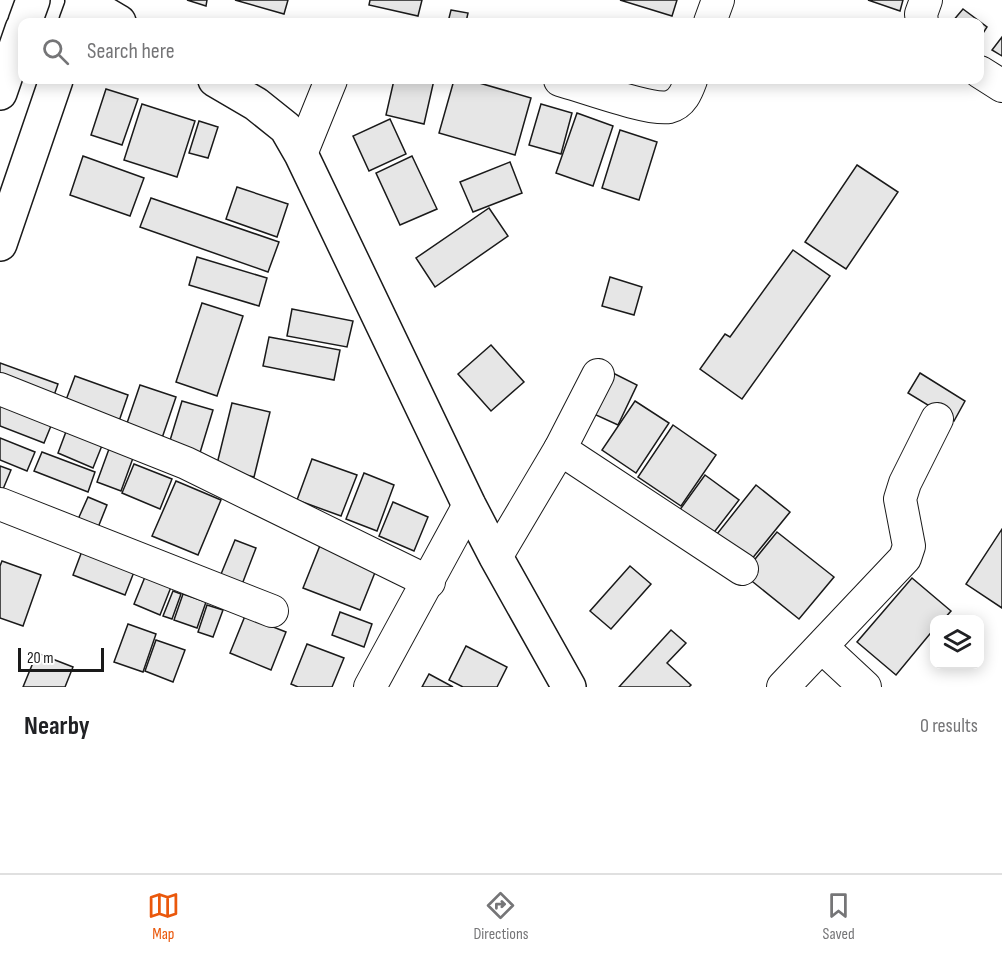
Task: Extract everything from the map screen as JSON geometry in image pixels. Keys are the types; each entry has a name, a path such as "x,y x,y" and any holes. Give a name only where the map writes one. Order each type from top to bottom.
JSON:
{"main road":[{"path":"26,18 33,0"},
{"path":"81,6 110,18"},
{"path":"0,93 18,41"},
{"path":"0,244 55,84"},
{"path":"222,84 256,104 286,128 469,505 569,687"}],"street":[{"path":"711,18 718,0"},
{"path":"922,18 926,0"},
{"path":"984,75 1002,86"},
{"path":"300,154 329,84"},
{"path":"574,84 653,107 669,107 681,100 689,84"},
{"path":"496,557 560,449 598,375"},
{"path":"0,389 186,463 429,582"},
{"path":"783,687 905,558 909,546 900,499 905,483 937,419"},
{"path":"560,449 742,569"},
{"path":"0,504 272,611"},
{"path":"370,687 469,505"},
{"path":"822,647 865,687"}],"building":[{"path":"187,0 207,0 206,6"},
{"path":"235,0 288,0 284,14"},
{"path":"370,0 422,0 418,16 369,5"},
{"path":"620,0 677,0 672,16"},
{"path":"868,0 903,0 900,11"},
{"path":"963,9 975,18 955,18"},
{"path":"451,10 468,13 467,18 449,18"},
{"path":"1002,37 1002,56 992,50"},
{"path":"393,84 433,84 424,124 386,115"},
{"path":"453,84 483,84 531,98 515,155 439,133"},
{"path":"106,89 138,99 122,145 91,135"},
{"path":"142,104 195,121 177,177 124,160"},
{"path":"541,104 572,113 561,154 529,145"},
{"path":"577,113 613,126 593,186 556,173"},
{"path":"390,119 406,154 369,171 353,136"},
{"path":"199,121 218,127 208,158 189,153"},
{"path":"620,130 657,142 639,200 602,188"},
{"path":"83,156 144,178 130,216 70,195"},
{"path":"412,156 437,209 400,225 376,173"},
{"path":"510,162 522,193 473,212 460,182"},
{"path":"857,165 898,192 846,269 805,242"},
{"path":"237,187 288,204 277,237 226,219"},
{"path":"151,198 279,242 268,272 140,227"},
{"path":"489,208 508,236 435,287 416,258"},
{"path":"793,250 830,276 742,399 700,369 725,334 730,337"},
{"path":"197,257 267,278 259,306 189,285"},
{"path":"610,277 642,287 634,315 602,306"},
{"path":"202,303 243,316 217,396 176,382"},
{"path":"292,309 353,321 347,347 287,336"},
{"path":"269,337 340,350 334,380 263,366"},
{"path":"491,345 524,382 491,411 458,374"},
{"path":"0,363 58,384 51,404 0,386"},
{"path":"605,369 637,385 618,425 585,410"},
{"path":"920,373 965,401 954,421 908,393"},
{"path":"75,376 128,395 117,427 63,408"},
{"path":"140,385 176,397 161,441 125,429"},
{"path":"0,400 53,421 44,443 0,426"},
{"path":"182,401 213,410 199,456 168,447"},
{"path":"635,401 669,423 636,473 602,450"},
{"path":"232,403 270,412 254,477 216,468"},
{"path":"673,425 716,455 681,506 638,477"},
{"path":"67,429 103,443 93,468 58,453"},
{"path":"0,438 35,452 27,471 0,460"},
{"path":"109,449 133,458 121,491 97,482"},
{"path":"42,452 95,472 88,492 34,471"},
{"path":"312,459 357,475 341,516 297,500"},
{"path":"134,464 172,479 160,509 122,493"},
{"path":"0,466 11,470 1,494 0,493"},
{"path":"364,473 394,485 377,531 346,519"},
{"path":"705,475 739,500 712,535 679,511"},
{"path":"176,481 221,500 198,555 152,536"},
{"path":"756,485 790,512 751,560 717,534"},
{"path":"88,497 107,505 95,535 75,526"},
{"path":"393,502 428,517 414,551 379,536"},
{"path":"1002,529 1002,608 966,584"},
{"path":"777,532 834,577 799,619 743,574"},
{"path":"235,540 256,548 241,587 219,579"},
{"path":"321,543 378,565 360,610 303,588"},
{"path":"82,551 134,572 125,595 73,575"},
{"path":"2,561 41,575 23,626 0,618 0,566"},
{"path":"630,566 651,584 611,629 590,611"},
{"path":"147,572 173,582 160,615 134,604"},
{"path":"912,578 951,611 947,615 930,615 930,634 896,675 857,642"},
{"path":"173,591 181,594 172,619 163,616"},
{"path":"183,594 206,602 197,628 174,620"},
{"path":"207,605 223,610 213,637 198,632"},
{"path":"340,612 372,624 364,647 332,635"},
{"path":"245,616 286,632 271,670 230,653"},
{"path":"128,624 156,634 143,672 114,662"},
{"path":"671,630 686,643 667,663 691,685 689,687 619,687"},
{"path":"156,640 185,650 173,682 145,671"},
{"path":"307,644 344,658 332,687 298,687 291,684"},
{"path":"466,646 507,667 497,687 463,687 449,680"},
{"path":"37,653 73,667 65,687 23,687"},
{"path":"429,674 453,687 422,687"}]}
